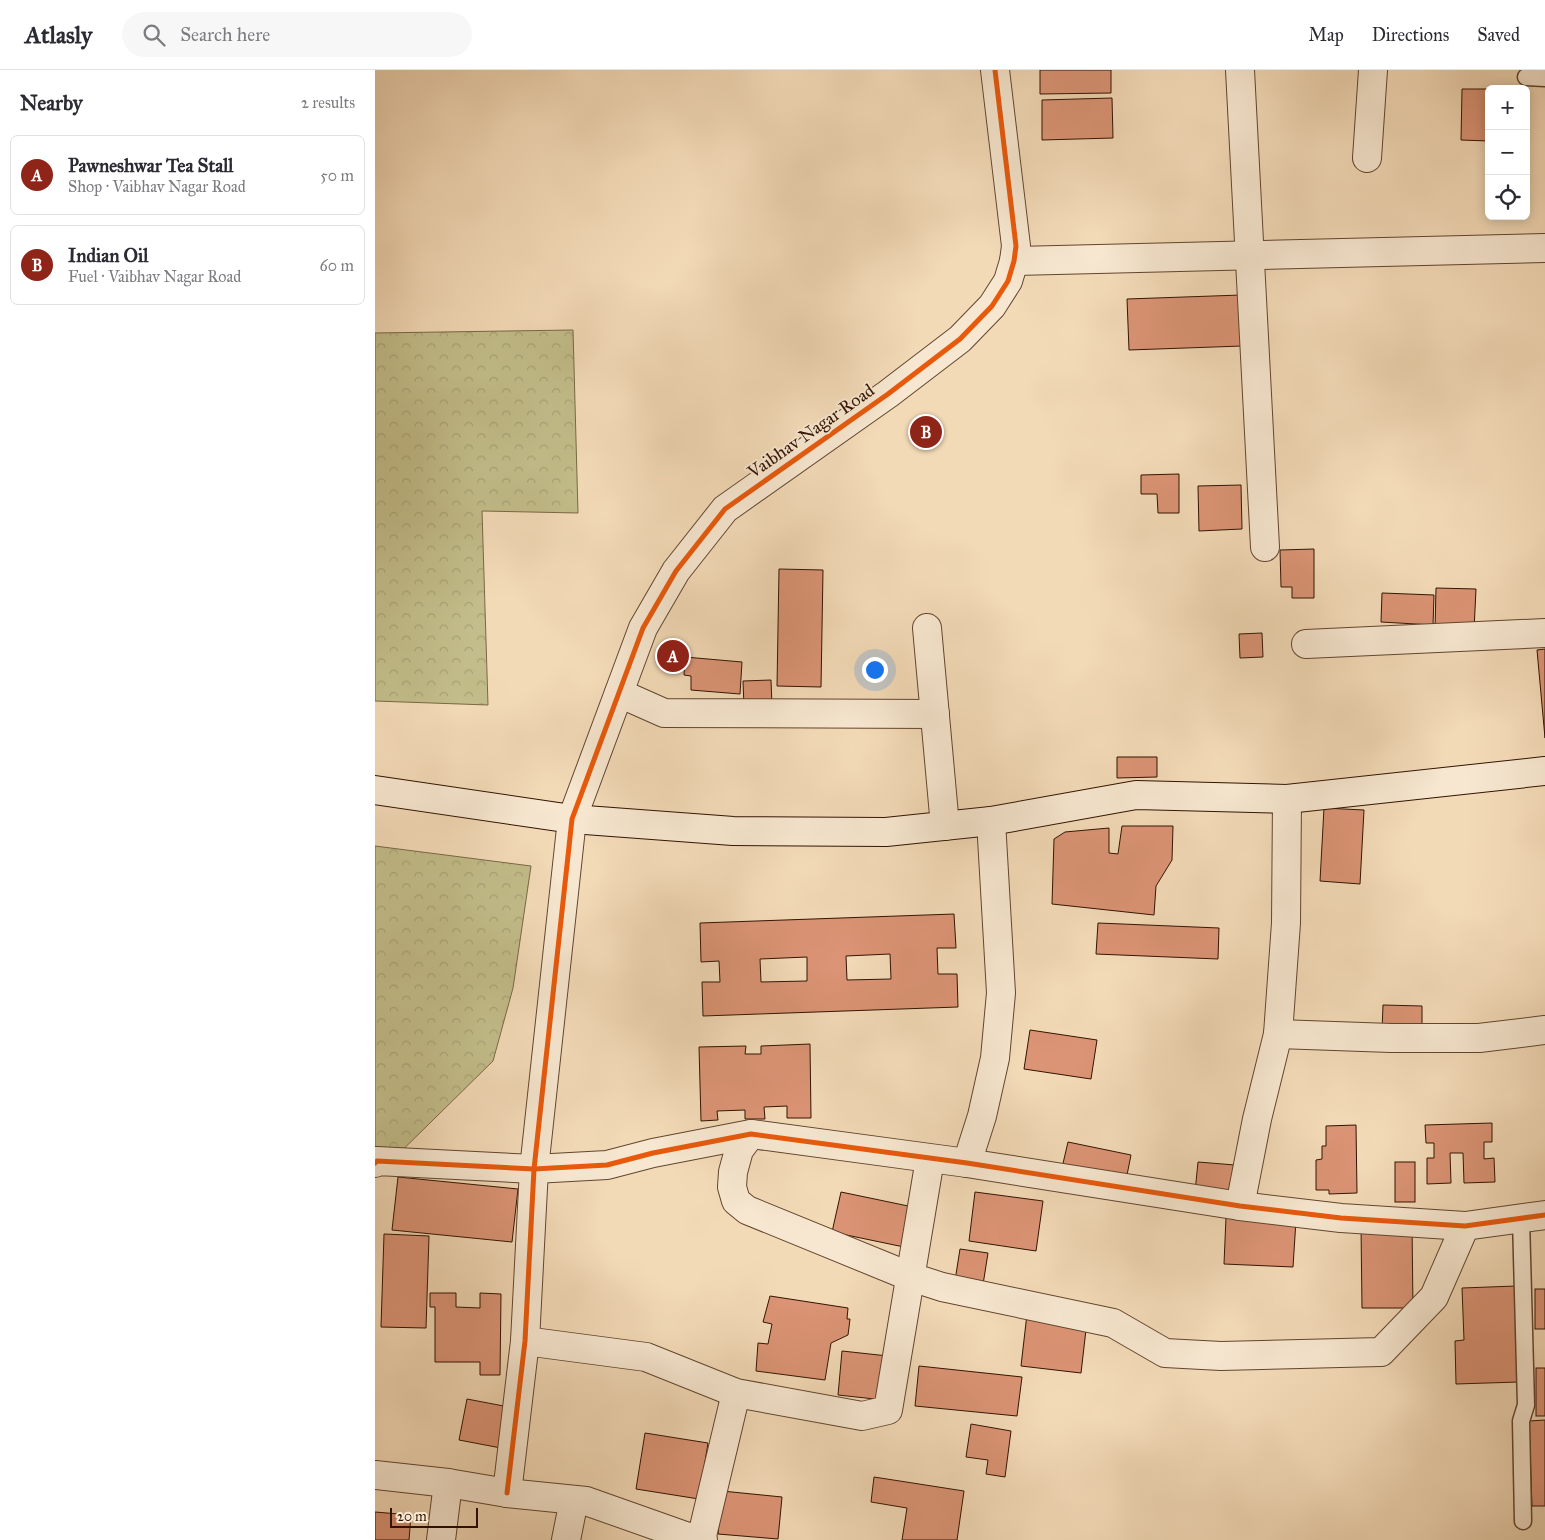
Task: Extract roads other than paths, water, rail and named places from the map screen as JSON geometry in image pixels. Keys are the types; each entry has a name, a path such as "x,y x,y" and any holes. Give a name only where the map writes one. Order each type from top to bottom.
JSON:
{"street":[{"name":"Vaibhav Nagar Road","path":"507,1494 525,1340 534,1169 573,819 643,628 676,571 725,509 889,394 960,339 992,306 1008,281 1014,262 1016,246 995,70"},
{"path":"1240,70 1265,547"},
{"path":"1367,158 1373,70"},
{"path":"1014,262 1545,248"},
{"path":"927,628 945,826"},
{"path":"1306,644 1545,633"},
{"path":"619,693 664,713 935,714"},
{"path":"375,790 573,819 733,832 886,832 991,822 1136,794 1287,798 1545,771"},
{"path":"1240,1206 1257,1119 1278,1034 1286,923 1287,798"},
{"path":"967,1163 982,1116 995,1058 1001,993 991,822"},
{"path":"1278,1034 1391,1038 1479,1038 1545,1030"},
{"path":"751,1134 739,1150 733,1172 732,1187 736,1201 747,1210 911,1277 943,1288 1113,1323 1165,1353 1221,1356 1381,1352 1434,1297 1465,1226"},
{"path":"375,1163 377,1161 534,1169 607,1165 653,1153 751,1134 967,1163 1240,1206 1341,1218 1465,1226 1533,1217"},
{"path":"525,1340 646,1357 736,1392 863,1416 888,1410 930,1159"},
{"path":"375,1475 448,1483 507,1494 586,1502 693,1539 736,1392"},
{"path":"441,1540 448,1483"},
{"path":"567,1540 574,1500"}],"lane":[{"path":"1526,77 1545,78"},
{"path":"1523,1521 1521,1421 1526,1405 1533,1217"}],"place":[{"name":"Indian Oil","path":"926,432"},
{"name":"Pawneshwar Tea Stall","path":"673,656"}]}
